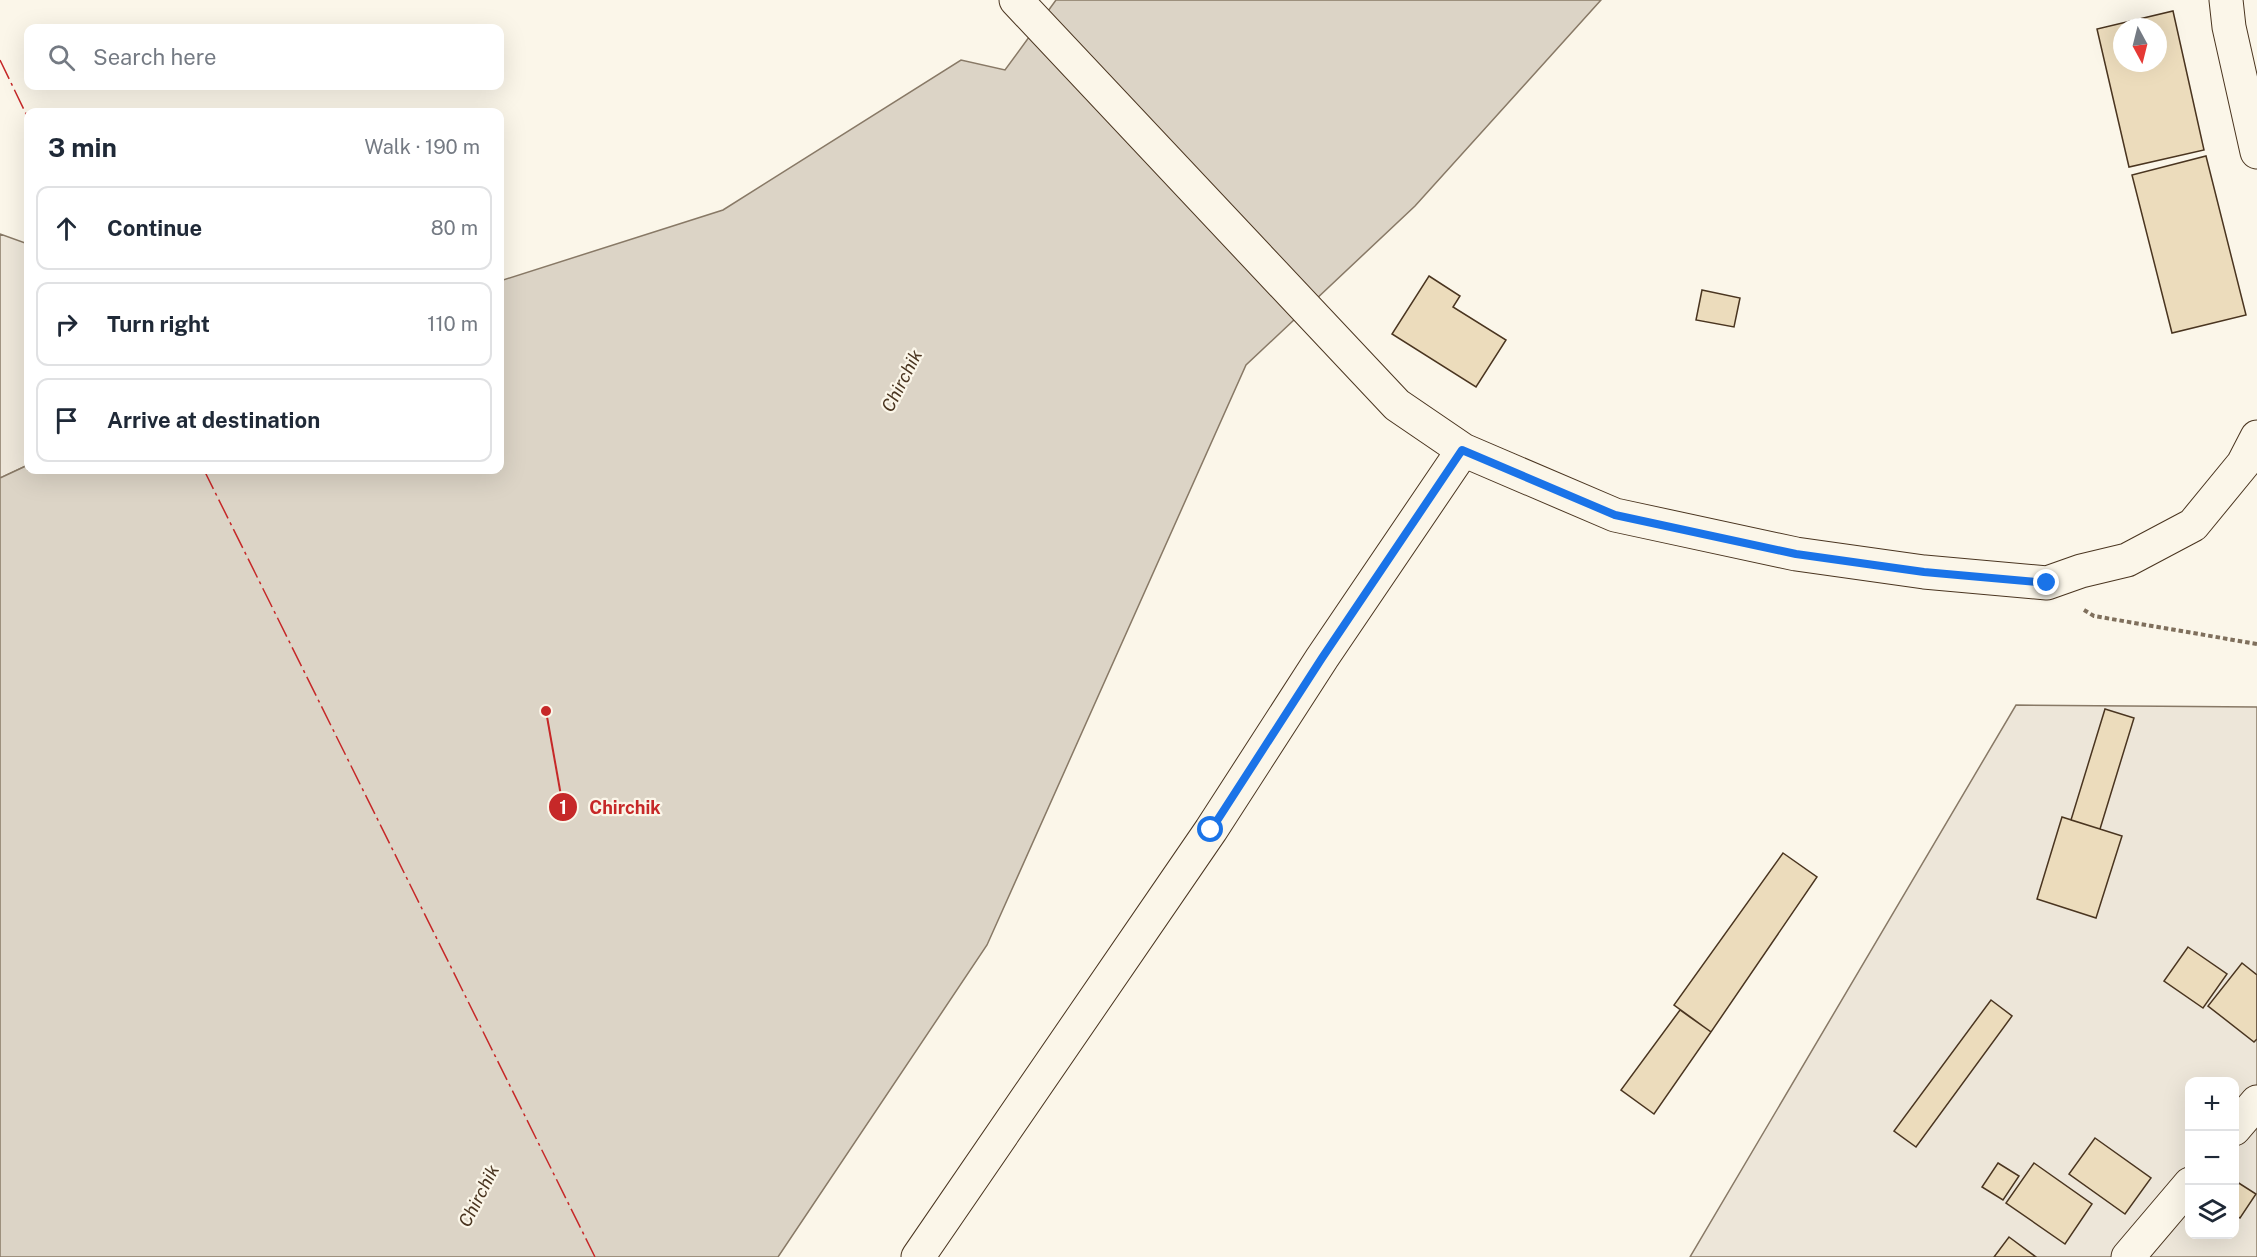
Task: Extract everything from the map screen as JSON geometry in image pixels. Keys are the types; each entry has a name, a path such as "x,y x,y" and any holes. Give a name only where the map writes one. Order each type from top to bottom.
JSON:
{"street":[{"path":"1016,0 1397,405 1462,450 1615,515 1796,554 1924,572 2047,583 2080,571 2127,560 2193,525 2243,464 2257,437"},
{"path":"2226,0 2229,27 2257,152"},
{"path":"918,1257 1211,830 1322,658 1462,450"},
{"path":"2239,1125 2257,1102"},
{"path":"2128,1257 2189,1185"}],"path":[{"path":"2047,583 2094,616 2257,644"}],"shaded area":[{"path":"0,234 24,243 24,467 0,478"},
{"path":"2016,705 2257,707 2257,1257 1690,1257"}],"water":[{"name":"Chirchik","path":"1056,0 1601,0 1415,206 1246,365 987,945 778,1257 0,1257 0,478 24,467 24,474 504,474 504,280 723,210 961,60 1005,70"}],"building":[{"path":"2173,11 2204,150 2129,167 2097,29 2113,25 2113,72 2167,72 2167,18 2143,18"},
{"path":"2206,156 2246,315 2172,333 2132,175"},
{"path":"1429,276 1460,296 1453,307 1506,340 1476,387 1392,334"},
{"path":"1702,290 1740,298 1734,327 1696,320"},
{"path":"2105,709 2134,718 2100,829 2071,820"},
{"path":"2062,817 2122,836 2096,918 2037,899"},
{"path":"1783,853 1817,877 1711,1032 1674,1005"},
{"path":"2188,947 2227,974 2203,1008 2164,981"},
{"path":"2242,963 2257,975 2257,1039 2254,1042 2208,1006"},
{"path":"1991,1000 2012,1016 1916,1147 1894,1131"},
{"path":"1680,1010 1711,1032 1654,1114 1621,1090"},
{"path":"2095,1138 2151,1178 2125,1214 2069,1174"},
{"path":"1998,1163 2019,1176 2003,1200 1982,1187"},
{"path":"2034,1163 2092,1204 2065,1244 2006,1203"},
{"path":"2239,1183 2256,1194 2239,1217"},
{"path":"2009,1237 2036,1257 1994,1257"}],"power":[{"path":"0,60 24,110"},
{"path":"206,474 595,1257"}],"place":[{"name":"Chirchik","path":"546,711"}],"route":[{"path":"1211,830 1322,658 1462,450 1615,515 1796,554 1924,572 2047,583"}]}
